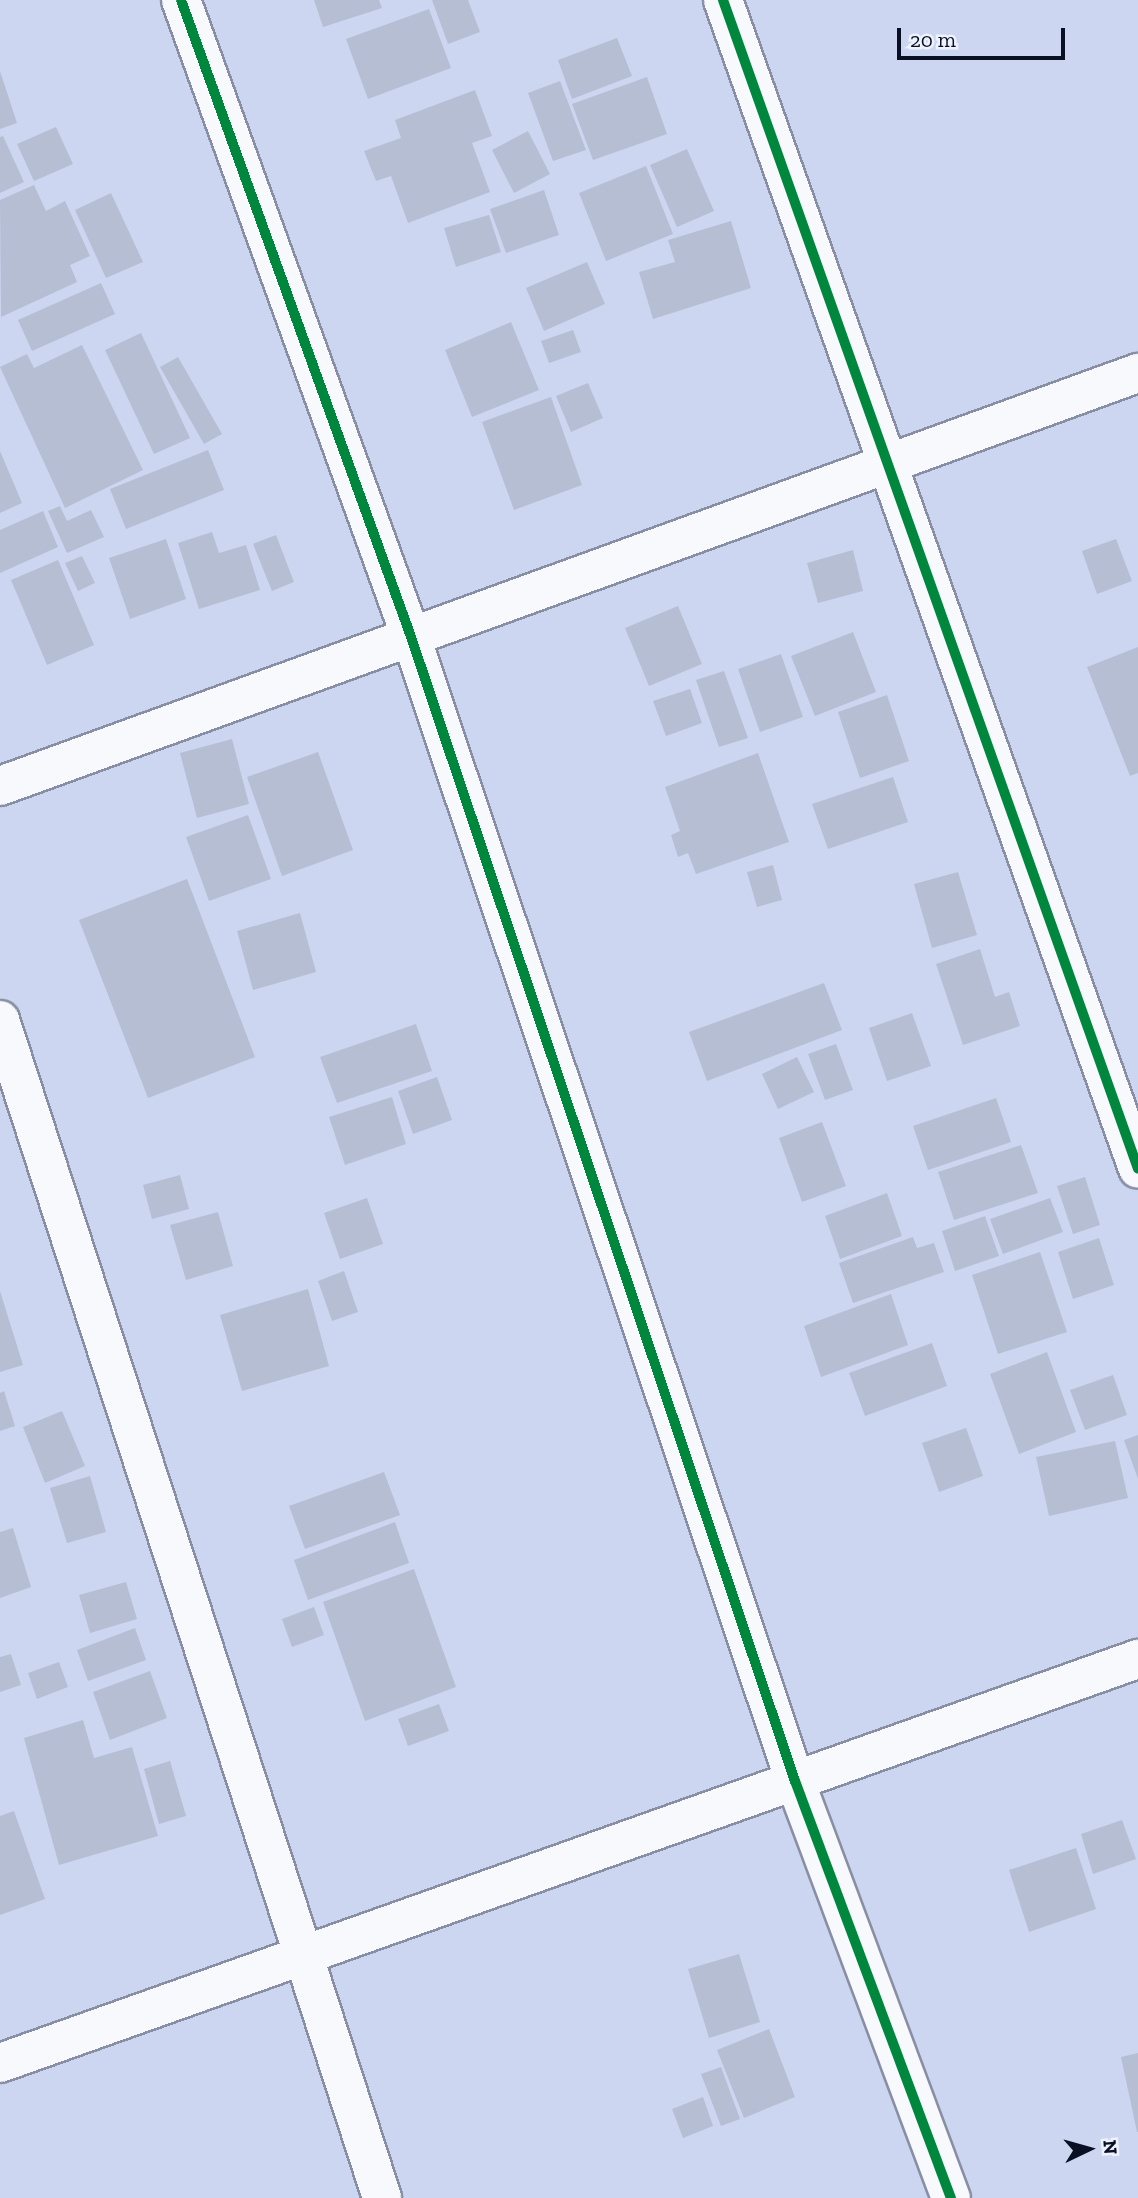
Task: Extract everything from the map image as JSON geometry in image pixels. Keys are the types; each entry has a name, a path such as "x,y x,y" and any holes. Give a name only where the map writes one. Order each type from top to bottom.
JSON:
{"street":[{"path":"181,0 411,634 795,1781 951,2198"},
{"path":"723,0 890,462 1138,1169"},
{"path":"0,786 411,634 1138,373"},
{"path":"0,1020 299,1956 382,2198"},
{"path":"0,2063 1138,1659"}],"building":[{"path":"314,0 379,0 382,8 323,27"},
{"path":"432,0 468,0 480,32 448,44"},
{"path":"429,9 451,68 368,99 346,39"},
{"path":"617,38 632,76 572,99 558,60"},
{"path":"0,71 17,123 0,129"},
{"path":"647,77 667,134 593,160 572,104"},
{"path":"560,81 586,150 553,161 528,93"},
{"path":"475,90 492,136 472,143 490,192 408,223 391,176 376,181 364,151 401,138 395,120"},
{"path":"56,127 73,164 34,181 17,144"},
{"path":"528,131 550,174 514,193 492,150"},
{"path":"3,136 24,182 0,193 0,137"},
{"path":"687,149 714,211 677,227 650,165"},
{"path":"646,166 673,234 606,261 579,193"},
{"path":"34,185 46,211 65,201 90,256 70,265 77,282 1,317 0,200"},
{"path":"544,190 559,235 506,253 490,209"},
{"path":"111,193 143,262 106,278 75,210"},
{"path":"489,215 501,252 456,267 444,228"},
{"path":"731,221 751,288 653,319 639,272 675,262 668,240"},
{"path":"587,262 605,304 544,331 526,288"},
{"path":"101,283 115,314 32,351 18,320"},
{"path":"511,322 539,390 472,417 445,350"},
{"path":"573,330 581,352 549,363 541,341"},
{"path":"141,333 190,438 154,454 105,350"},
{"path":"82,345 143,470 65,508 0,367 27,354 34,368"},
{"path":"178,357 222,434 204,444 160,367"},
{"path":"588,383 603,418 571,432 556,396"},
{"path":"551,397 582,485 514,510 482,422"},
{"path":"208,450 224,490 126,529 110,489"},
{"path":"0,451 22,503 0,513"},
{"path":"60,506 67,521 91,510 104,537 67,553 48,511"},
{"path":"43,511 58,547 0,573 0,530"},
{"path":"212,532 219,553 246,545 260,590 199,609 178,543"},
{"path":"276,535 294,582 272,591 253,544"},
{"path":"166,539 186,599 130,619 109,558"},
{"path":"1116,539 1132,581 1097,594 1082,551"},
{"path":"853,550 863,591 818,603 807,563"},
{"path":"82,556 95,583 78,591 65,563"},
{"path":"58,560 94,645 47,665 11,580"},
{"path":"678,606 702,664 649,686 625,628"},
{"path":"853,632 876,692 815,716 791,656"},
{"path":"1138,647 1138,773 1130,776 1087,667"},
{"path":"781,654 803,717 760,732 738,669"},
{"path":"724,671 748,738 719,747 696,680"},
{"path":"690,689 702,723 666,736 653,701"},
{"path":"887,695 909,761 860,778 838,712"},
{"path":"232,739 249,804 197,818 180,753"},
{"path":"318,752 353,850 282,876 247,777"},
{"path":"758,753 789,842 696,874 688,853 678,857 671,835 680,831 665,787"},
{"path":"893,777 908,822 828,849 812,804"},
{"path":"248,815 271,879 209,901 186,837"},
{"path":"773,865 782,900 757,907 747,872"},
{"path":"958,872 977,935 932,948 914,884"},
{"path":"187,879 255,1057 148,1098 79,920"},
{"path":"300,913 316,972 253,990 237,931"},
{"path":"980,949 995,997 1009,992 1020,1026 963,1045 936,964"},
{"path":"824,983 842,1030 707,1081 689,1032"},
{"path":"912,1013 931,1066 887,1081 869,1028"},
{"path":"416,1024 432,1071 337,1103 320,1057"},
{"path":"836,1044 853,1090 825,1100 808,1054"},
{"path":"797,1057 814,1092 778,1109 762,1074"},
{"path":"437,1077 452,1120 413,1134 398,1091"},
{"path":"392,1097 406,1144 345,1165 329,1117"},
{"path":"996,1098 1011,1142 928,1170 913,1126"},
{"path":"822,1122 846,1186 802,1202 779,1138"},
{"path":"1021,1145 1038,1193 954,1220 938,1172"},
{"path":"180,1175 189,1209 152,1219 143,1185"},
{"path":"1085,1177 1100,1225 1073,1234 1057,1186"},
{"path":"887,1193 902,1236 840,1259 825,1216"},
{"path":"367,1198 383,1244 340,1259 324,1213"},
{"path":"1050,1198 1063,1232 1003,1254 990,1219"},
{"path":"218,1212 233,1266 186,1280 170,1225"},
{"path":"985,1216 999,1256 955,1271 942,1231"},
{"path":"913,1237 917,1248 934,1243 944,1272 853,1303 839,1263"},
{"path":"1099,1238 1114,1285 1073,1299 1058,1252"},
{"path":"1040,1252 1067,1332 998,1354 972,1275"},
{"path":"344,1271 358,1312 332,1321 318,1281"},
{"path":"308,1289 329,1366 242,1391 220,1315"},
{"path":"0,1291 23,1365 0,1372"},
{"path":"891,1294 908,1345 821,1377 804,1326"},
{"path":"932,1343 947,1386 865,1416 849,1373"},
{"path":"1047,1352 1076,1432 1019,1454 990,1374"},
{"path":"1113,1375 1127,1415 1085,1430 1070,1390"},
{"path":"4,1391 15,1426 0,1431 0,1393"},
{"path":"62,1411 85,1466 45,1483 23,1427"},
{"path":"966,1428 983,1476 939,1492 922,1443"},
{"path":"1138,1435 1138,1479 1124,1440"},
{"path":"1115,1441 1128,1498 1049,1516 1036,1457"},
{"path":"384,1472 400,1515 305,1549 289,1506"},
{"path":"90,1476 106,1532 67,1543 50,1488"},
{"path":"395,1522 409,1563 308,1600 294,1560"},
{"path":"13,1528 31,1587 0,1598 0,1532"},
{"path":"414,1569 456,1687 365,1721 323,1602"},
{"path":"126,1582 137,1619 90,1633 79,1595"},
{"path":"314,1607 324,1635 292,1647 282,1619"},
{"path":"135,1628 146,1660 88,1681 77,1650"},
{"path":"11,1654 21,1685 0,1692 0,1657"},
{"path":"59,1662 68,1687 37,1699 28,1673"},
{"path":"150,1671 167,1718 110,1740 93,1692"},
{"path":"439,1704 449,1731 408,1746 398,1719"},
{"path":"83,1720 94,1758 132,1747 158,1836 59,1865 24,1738"},
{"path":"170,1761 186,1816 159,1824 144,1769"},
{"path":"14,1811 45,1899 0,1915 0,1816"},
{"path":"1122,1820 1136,1859 1093,1874 1081,1834"},
{"path":"1076,1848 1096,1909 1029,1932 1009,1870"},
{"path":"739,1954 760,2022 709,2038 688,1969"},
{"path":"769,2029 795,2097 744,2118 717,2050"},
{"path":"1138,2053 1138,2132 1137,2132 1121,2057"},
{"path":"721,2067 740,2119 721,2126 701,2074"},
{"path":"703,2097 713,2126 683,2138 672,2109"}],"cycle path":[{"path":"181,0 410,634 795,1781 951,2198"},
{"path":"723,0 1138,1169"}]}
